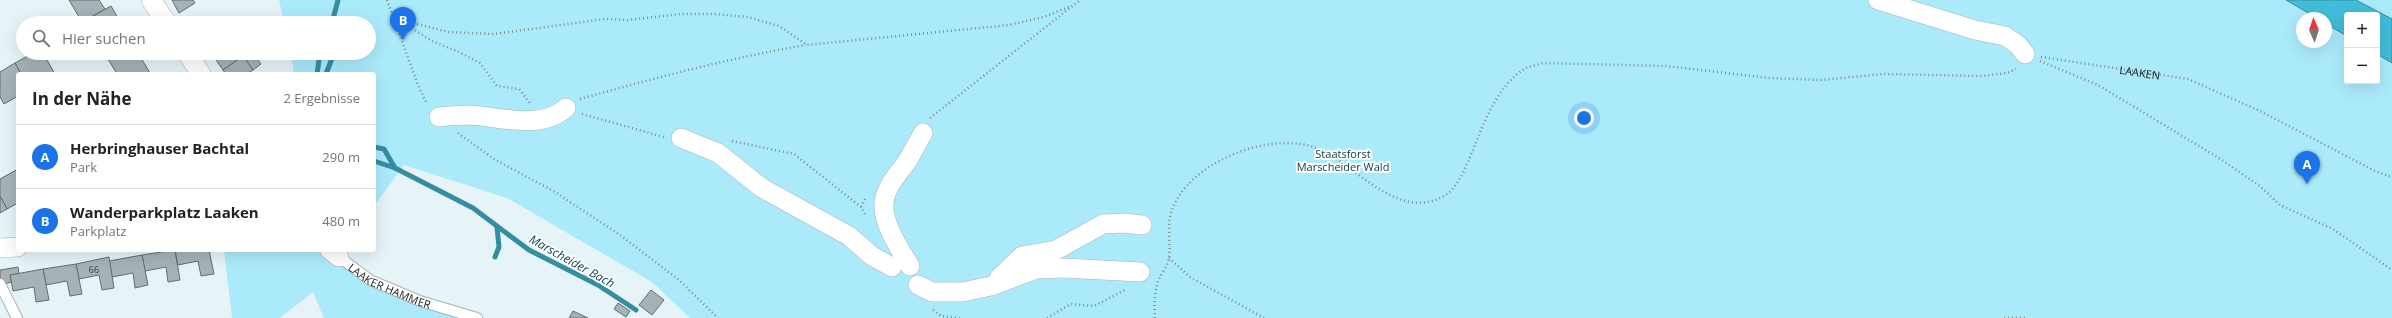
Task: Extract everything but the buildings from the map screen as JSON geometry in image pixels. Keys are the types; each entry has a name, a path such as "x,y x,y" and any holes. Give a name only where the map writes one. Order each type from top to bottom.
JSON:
{"street":[{"path":"151,0 162,16"},
{"path":"1878,0 1975,30 2005,36 2018,45 2025,54"},
{"path":"192,60 200,72"},
{"path":"439,117 467,115 524,121 556,117 566,108"},
{"path":"681,138 718,153 762,188 849,236 872,256 901,267 884,208 885,197 894,178 907,161 924,127"},
{"path":"991,286 1022,256 1056,250 1103,224 1124,223 1142,225"},
{"path":"0,248 16,247"},
{"path":"918,285 932,292 962,292 991,286 1036,269 1064,268 1141,280"}],"lane":[{"name":"LAAKER HAMMER","path":"334,254 370,280 420,301 477,318"},
{"path":"0,284 17,318"}],"path":[{"path":"388,0 418,85 428,107 494,159 555,192 620,235 679,280 718,318"},
{"path":"924,127 1080,0"},
{"path":"566,108 576,100 677,72 751,54 807,45 1009,25 1044,17 1071,6"},
{"path":"394,18 448,32 494,34 605,19 628,20 680,14 714,14 748,17 779,26 807,45"},
{"path":"1155,318 1154,300 1158,281 1169,258 1168,231 1172,212 1180,196 1192,181 1221,160 1239,151 1260,146 1295,142 1312,146 1325,152 1387,194 1400,199 1426,202 1441,198 1450,192 1463,174 1487,118 1502,92 1516,76 1527,68 1543,63 1570,62 1666,66 1784,79 1821,80 1883,74 1953,76 2007,73 2021,67 2025,54 2098,85 2222,160 2261,187 2280,205 2333,229 2392,270"},
{"name":"LAAKEN","path":"2025,54 2188,79 2262,112 2377,172 2392,177"},
{"path":"861,207 866,195"},
{"path":"1169,258 1190,277 1264,318"},
{"path":"1047,318 1071,304 1094,306 1141,280 1158,281"},
{"path":"2004,318 2027,318"}],"green space":[{"name":"Staatsforst Marscheider Wald","path":"279,0 2286,0 2307,12 2296,12 2296,48 2332,48 2332,27 2344,34 2344,84 2380,84 2380,56 2392,63 2392,318 690,318 652,282 507,198 404,165 376,203 376,72 294,72 292,60 376,60 376,16 282,16"},
{"path":"2356,0 2392,0 2392,19"},
{"path":"224,252 340,252 335,259 463,318 324,318 313,292 280,318 232,318"}],"shaded area":[{"path":"2286,0 2356,0 2379,12 2344,12 2344,34 2332,27 2332,12 2307,12"},
{"path":"2380,13 2392,19 2392,63 2380,56"}],"waterway":[{"name":"Marscheider Bach","path":"334,16 338,0"},
{"path":"317,72 319,60"},
{"name":"Marscheider Bach","path":"327,72 331,60"},
{"path":"376,147 384,149 395,168"},
{"name":"Marscheider Bach","path":"376,162 395,168 473,208 529,250 598,285 636,310"},
{"path":"495,257 499,247 497,227"}],"place":[{"name":"Wanderparkplatz Laaken","path":"403,40"},
{"name":"Herbringhauser Bachtal","path":"2307,184"}]}
